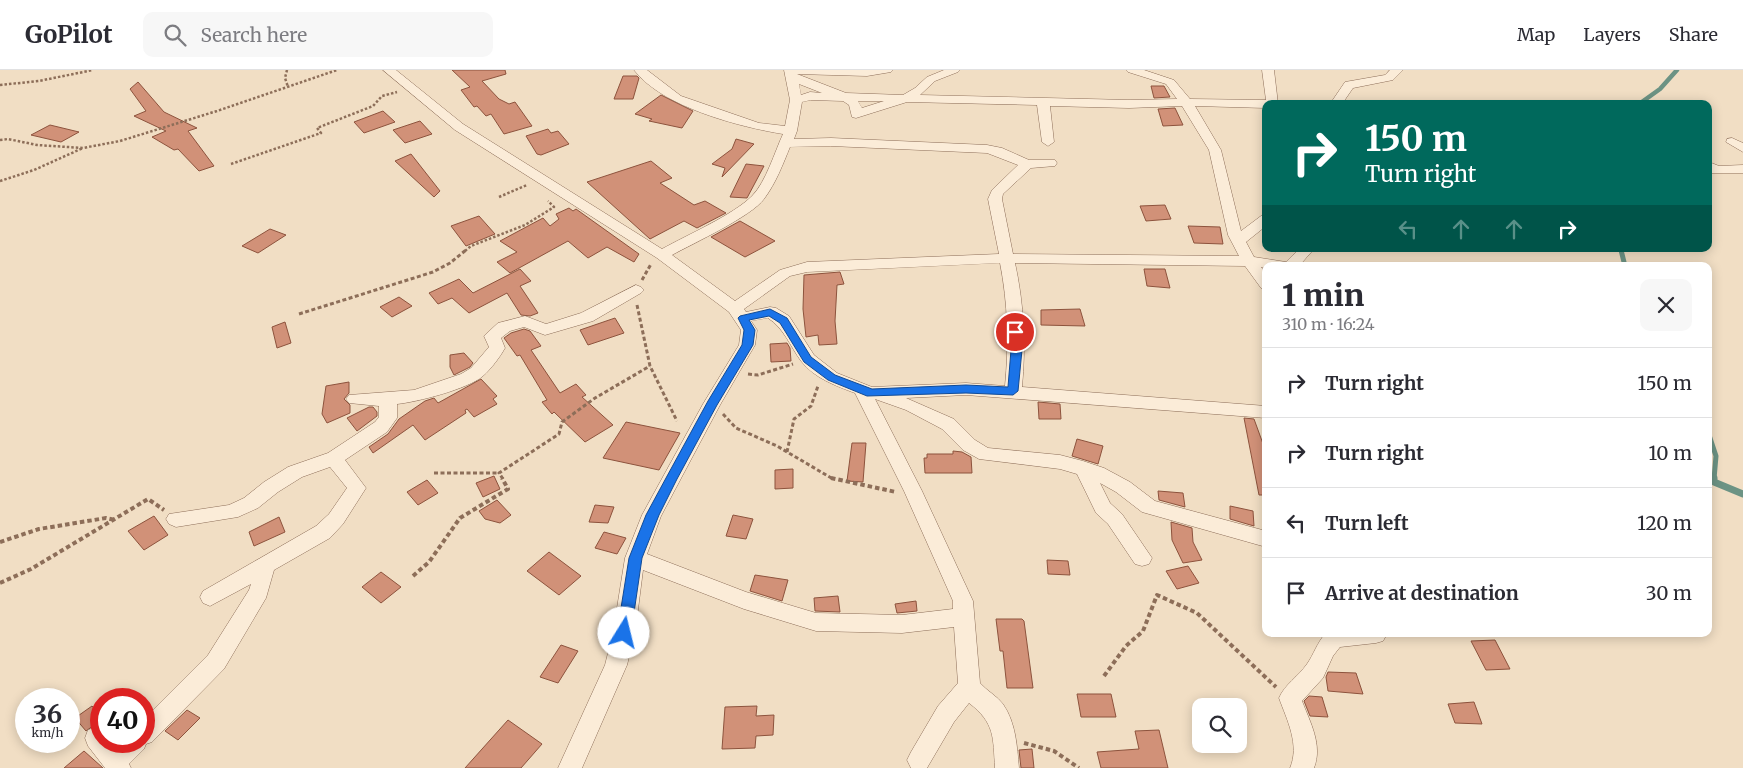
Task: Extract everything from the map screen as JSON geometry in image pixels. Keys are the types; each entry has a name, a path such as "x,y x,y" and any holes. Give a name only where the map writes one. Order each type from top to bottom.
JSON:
{"street":[{"path":"390,70 410,89 459,127 538,182 662,255 739,313 749,330 747,345 712,404 652,515 635,558 624,633 616,665 570,768"},
{"path":"640,70 649,79 677,99 788,137 840,142 988,149 1028,164 1050,163"},
{"path":"791,72 867,73 887,70"},
{"path":"1132,70 1170,82 1186,102 1215,150 1226,204 1238,241 1262,279"},
{"path":"1268,70 1272,100"},
{"path":"1339,100 1349,85 1389,78 1397,70"},
{"path":"904,99 919,91 931,79 946,71"},
{"path":"662,255 741,211 758,198 767,184 788,137 796,100 791,72"},
{"path":"791,72 847,98"},
{"path":"796,100 810,96 1128,104 1186,102 1262,104"},
{"path":"1043,102 1048,142"},
{"path":"1013,391 1017,350 1008,258 995,198 997,193 1028,164"},
{"path":"1712,168 1717,170 1743,169"},
{"path":"1238,241 1262,222"},
{"path":"1295,262 1304,252"},
{"path":"739,313 785,273 807,267 1008,258 1249,261 1262,263"},
{"path":"355,399 388,399 416,396 467,378 477,372 497,348 492,336 504,327 525,322 545,330 587,316 636,290"},
{"path":"739,313 770,312 783,320 808,359 832,377 912,406 948,424 968,444 985,454 1060,462 1082,468 1098,473 1124,487 1149,507 1262,538"},
{"path":"867,391 966,389 1013,391 1262,412"},
{"path":"867,391 963,601 969,686 973,693 990,705 1000,720 1005,740 1007,768"},
{"path":"176,519 231,512 251,503 271,487 295,472 334,458 381,427 388,418 388,399"},
{"path":"210,597 322,532 336,520 357,488 334,458"},
{"path":"1082,468 1103,508 1116,519 1142,558"},
{"path":"635,558 744,600 816,622 902,624 964,616"},
{"path":"155,723 216,662 259,592 265,565"},
{"path":"1302,768 1306,762 1305,743 1290,698 1315,671 1325,649 1333,640 1343,637"},
{"path":"919,760 946,714 969,686"},
{"path":"108,753 117,764 126,753"}],"path":[{"path":"0,85 39,82 93,70"},
{"path":"286,70 285,78 288,86"},
{"path":"0,181 34,170 84,148 120,141 337,70"},
{"path":"231,164 321,133 318,128 373,106 382,96 410,89"},
{"path":"0,140 8,139 37,144 84,148"},
{"path":"298,314 433,272 450,263 471,246 525,225 554,207 538,182 499,197"},
{"path":"662,255 652,262 636,290 639,321 650,366 677,421"},
{"path":"729,375 758,375 808,359"},
{"path":"434,473 499,473 559,434 562,422 595,398 650,366"},
{"path":"787,452 794,420 811,406 823,371"},
{"path":"712,404 736,428 777,446 834,480 862,484 916,497"},
{"path":"413,576 429,562 460,518 508,489 499,473"},
{"path":"0,583 31,570 148,499 176,519"},
{"path":"0,542 38,529 106,518 116,520"},
{"path":"1104,676 1126,646 1143,631 1157,595 1197,613 1252,663 1269,682 1290,698"},
{"path":"1005,740 1044,746 1070,759 1079,768"}],"building":[{"path":"452,70 505,70 506,74 482,81 499,99 509,104 515,102 532,126 504,134 491,114 486,116 477,106 474,107 461,90 470,87"},
{"path":"623,76 637,76 639,78 633,99 614,99"},
{"path":"138,82 164,112 197,128 188,131 214,166 199,171 178,149 174,150 152,137 166,131 134,116 146,111 130,89"},
{"path":"1151,86 1164,86 1170,97 1154,98"},
{"path":"661,95 693,111 682,128 649,121 652,119 635,114"},
{"path":"1175,108 1183,125 1163,126 1158,109"},
{"path":"383,111 395,122 364,133 354,122"},
{"path":"420,121 432,134 405,143 393,130"},
{"path":"50,125 79,132 61,142 31,135"},
{"path":"548,129 551,133 558,131 569,144 541,155 537,154 526,136"},
{"path":"736,139 754,144 722,177 725,168 712,164 732,149"},
{"path":"411,154 440,191 434,197 395,161"},
{"path":"651,161 672,178 660,183 694,205 705,201 726,213 697,228 684,221 650,239 587,182"},
{"path":"746,164 764,166 747,198 730,197"},
{"path":"1165,205 1171,219 1146,221 1140,206"},
{"path":"569,208 573,211 576,209 639,254 634,262 607,247 588,258 568,241 510,273 497,262 517,252 500,241 543,218 550,226 559,219 556,214"},
{"path":"479,216 495,234 466,246 451,226"},
{"path":"740,221 775,241 745,257 711,237"},
{"path":"1188,226 1220,227 1223,244 1194,243"},
{"path":"270,229 286,235 258,253 242,246"},
{"path":"520,269 531,281 520,286 538,313 530,316 521,315 507,293 469,313 452,298 438,304 429,293 459,279 473,293"},
{"path":"1144,269 1165,269 1170,288 1147,286"},
{"path":"840,272 844,284 837,285 835,321 837,344 819,345 818,335 806,337 803,309 804,275"},
{"path":"399,297 412,306 392,317 380,307"},
{"path":"1080,309 1085,326 1041,325 1041,310"},
{"path":"615,318 624,333 588,345 580,330"},
{"path":"285,322 291,343 277,348 272,327"},
{"path":"524,329 530,331 541,346 531,350 560,393 576,384 586,395 582,397 613,425 585,442 554,412 552,414 542,402 547,400 520,355 517,356 504,338 511,333"},
{"path":"787,343 790,348 791,361 771,362 770,344"},
{"path":"464,353 473,363 470,367 454,375 450,367 450,355"},
{"path":"481,379 497,396 493,399 497,404 474,417 467,409 465,410 466,413 425,440 413,425 373,453 369,447 388,434 399,419 425,401 434,398 438,403"},
{"path":"349,382 349,393 344,399 350,405 350,413 327,423 322,414 326,386"},
{"path":"1038,402 1060,404 1061,419 1039,419"},
{"path":"369,407 373,407 377,412 377,416 357,431 347,418"},
{"path":"1244,418 1254,419 1262,441 1262,495 1259,495"},
{"path":"626,422 680,433 659,470 603,458"},
{"path":"1077,439 1103,446 1098,464 1072,456"},
{"path":"852,443 866,443 863,482 847,481"},
{"path":"953,451 962,452 971,457 972,473 925,473 924,458 927,458 927,454 953,454"},
{"path":"793,469 793,488 775,489 775,470"},
{"path":"494,476 500,489 483,497 476,483"},
{"path":"427,480 438,493 418,505 407,492"},
{"path":"1158,491 1183,493 1185,507 1159,500"},
{"path":"497,500 511,515 500,523 485,519 479,511"},
{"path":"595,505 614,507 608,523 589,522"},
{"path":"1230,506 1253,511 1254,526 1230,519"},
{"path":"733,515 753,519 746,539 726,536"},
{"path":"154,516 168,535 144,550 128,531"},
{"path":"279,517 285,532 254,546 249,532"},
{"path":"1171,522 1192,528 1193,542 1202,560 1183,563 1172,540"},
{"path":"604,532 626,538 617,554 595,548"},
{"path":"549,552 581,576 559,595 527,571"},
{"path":"1047,560 1068,561 1070,575 1048,574"},
{"path":"1188,566 1199,583 1177,589 1166,571"},
{"path":"381,572 401,587 381,603 362,587"},
{"path":"755,575 788,580 782,601 750,591"},
{"path":"838,596 840,612 815,611 814,598"},
{"path":"916,601 917,611 897,613 895,604"},
{"path":"996,619 1022,619 1024,621 1033,688 1007,688 1003,651 1000,651"},
{"path":"1495,640 1510,669 1486,670 1471,641"},
{"path":"561,645 578,651 558,683 540,677"},
{"path":"1328,672 1356,673 1363,694 1328,691 1326,677"},
{"path":"1077,694 1111,694 1116,717 1081,717"},
{"path":"1309,696 1322,697 1328,717 1310,716 1304,701"},
{"path":"1474,702 1482,724 1455,723 1448,704"},
{"path":"757,706 756,716 774,715 773,735 756,736 755,748 722,749 725,707"},
{"path":"90,707 90,728 86,731 80,724 80,714"},
{"path":"187,710 200,718 178,740 165,731"},
{"path":"508,720 542,744 521,768 465,768"},
{"path":"1159,730 1168,768 1101,768 1097,752 1139,749 1135,731"},
{"path":"1032,749 1034,768 1021,768 1019,750"},
{"path":"84,751 103,768 64,768"}],"waterway":[{"path":"1645,100 1660,89 1677,70"},
{"path":"1622,252 1624,262"},
{"path":"1712,444 1716,456 1714,479"},
{"path":"1714,479 1714,482 1743,494"}],"route":[{"path":"624,633 635,558 652,515 712,404 747,345 749,330 743,318 770,312 783,320 808,359 832,377 871,393 966,389 1013,391 1017,350 1015,332"}]}
